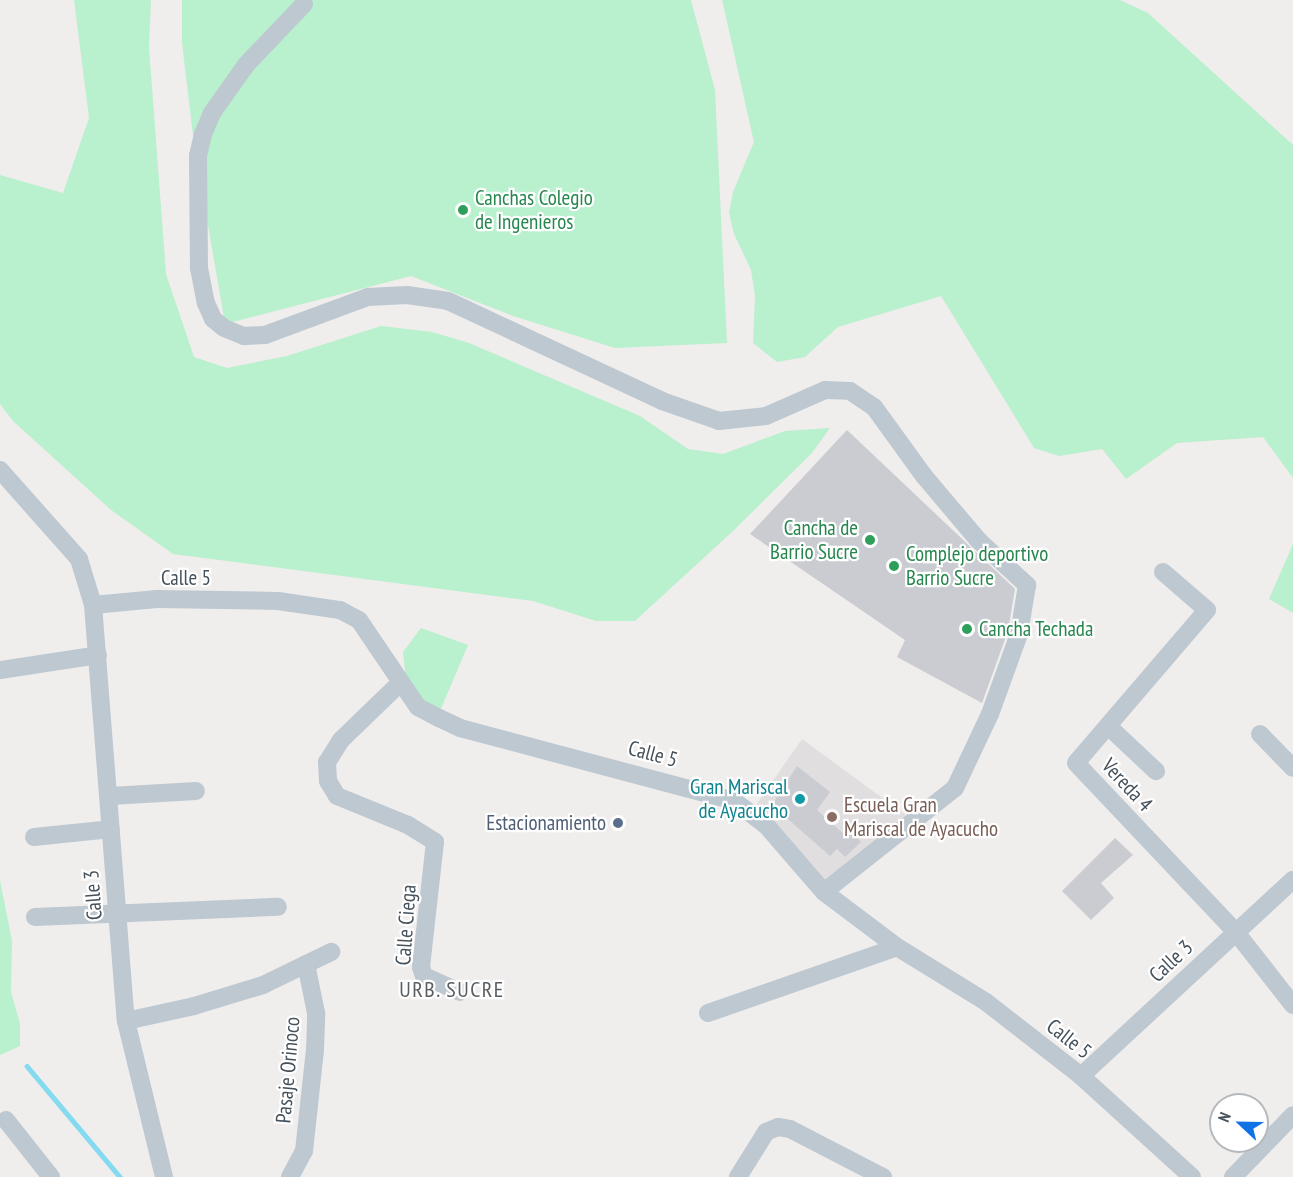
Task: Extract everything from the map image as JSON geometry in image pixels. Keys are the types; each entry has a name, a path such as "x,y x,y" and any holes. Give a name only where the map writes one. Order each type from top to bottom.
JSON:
{"street":[{"path":"304,4 246,65 212,113 203,134 198,156 199,268 206,303 213,319 224,328 244,336 265,335 368,297 407,295 448,300 662,401 719,421 743,422 766,416 825,390 850,391 874,407 924,476 971,531 1027,585 1027,601 1008,664 990,714 954,788 824,892"},
{"name":"Calle 3","path":"0,470 79,559 93,605 110,796 126,1021 164,1177"},
{"name":"Vereda 4","path":"1163,572 1207,610 1076,763 1235,932 1293,1005"},
{"name":"Calle 5","path":"93,605 157,599 234,600 340,610 359,620 418,707 460,728 734,801 765,825 824,892 897,947 986,1002 1081,1076 1192,1177"},
{"path":"0,670 98,655"},
{"name":"Calle Ciega","path":"400,683 341,740 327,762 328,781 337,796 432,839 437,846 426,905 421,967 424,976 460,992"},
{"path":"1108,726 1156,771"},
{"path":"1260,734 1293,768"},
{"path":"110,796 196,790"},
{"path":"34,837 111,828"},
{"name":"Calle 3","path":"1081,1076 1293,880"},
{"path":"35,916 117,915 278,907"},
{"path":"708,1013 897,947"},
{"path":"126,1021 194,1006 263,985 331,952"},
{"name":"Pasaje Orinoco","path":"290,1177 304,1151 315,1050 316,1013 306,964"},
{"path":"1233,1177 1293,1115"},
{"path":"6,1120 51,1177"},
{"path":"738,1177 766,1132 778,1127 790,1129 883,1177"}],"shaded area":[{"name":"Escuela Gran Mariscal de Ayacucho","path":"802,739 915,822 824,892 751,812"}],"green space":[{"path":"74,0 151,0 149,47 166,274 194,357 227,368 287,356 381,326 432,332 469,343 640,416 688,449 723,454 785,431 830,428 812,453 733,531 635,621 596,621 533,601 173,554 111,510 13,421 0,404 0,175 63,193 89,118"},
{"name":"Canchas Colegio de Ingenieros","path":"182,0 691,0 715,90 727,343 615,348 513,316 411,276 225,324 194,144 182,43"},
{"path":"722,0 1120,0 1148,13 1293,145 1293,478 1263,437 1177,443 1126,479 1102,449 1059,456 1034,448 941,296 838,327 805,357 777,362 753,343 755,296 751,270 734,234 729,213 733,192 754,142"},
{"path":"1293,544 1293,613 1269,599"},
{"path":"421,628 468,645 440,711 407,689 403,652"},
{"path":"0,880 12,941 11,992 20,1024 20,1046 0,1055"}],"building":[{"name":"Complejo deportivo Barrio Sucre","path":"847,430 1015,589 1008,631 982,703 897,657 905,640 750,534"},
{"path":"797,766 830,792 817,810 845,835 850,830 861,842 845,857 837,849 830,856 772,805"},
{"path":"1115,838 1133,855 1101,883 1114,898 1091,920 1062,891"}],"waterway":[{"path":"27,1066 120,1177"}],"place":[{"name":"Canchas Colegio de Ingenieros","path":"463,210"},
{"name":"Cancha de Barrio Sucre","path":"870,540"},
{"name":"Complejo deportivo Barrio Sucre","path":"894,566"},
{"name":"Cancha Techada","path":"967,629"},
{"name":"Gran Mariscal de Ayacucho","path":"800,799"},
{"name":"Escuela Gran Mariscal de Ayacucho","path":"832,817"},
{"name":"Estacionamiento","path":"618,823"}],"district":[{"name":"URB. SUCRE","path":"452,990"}]}
